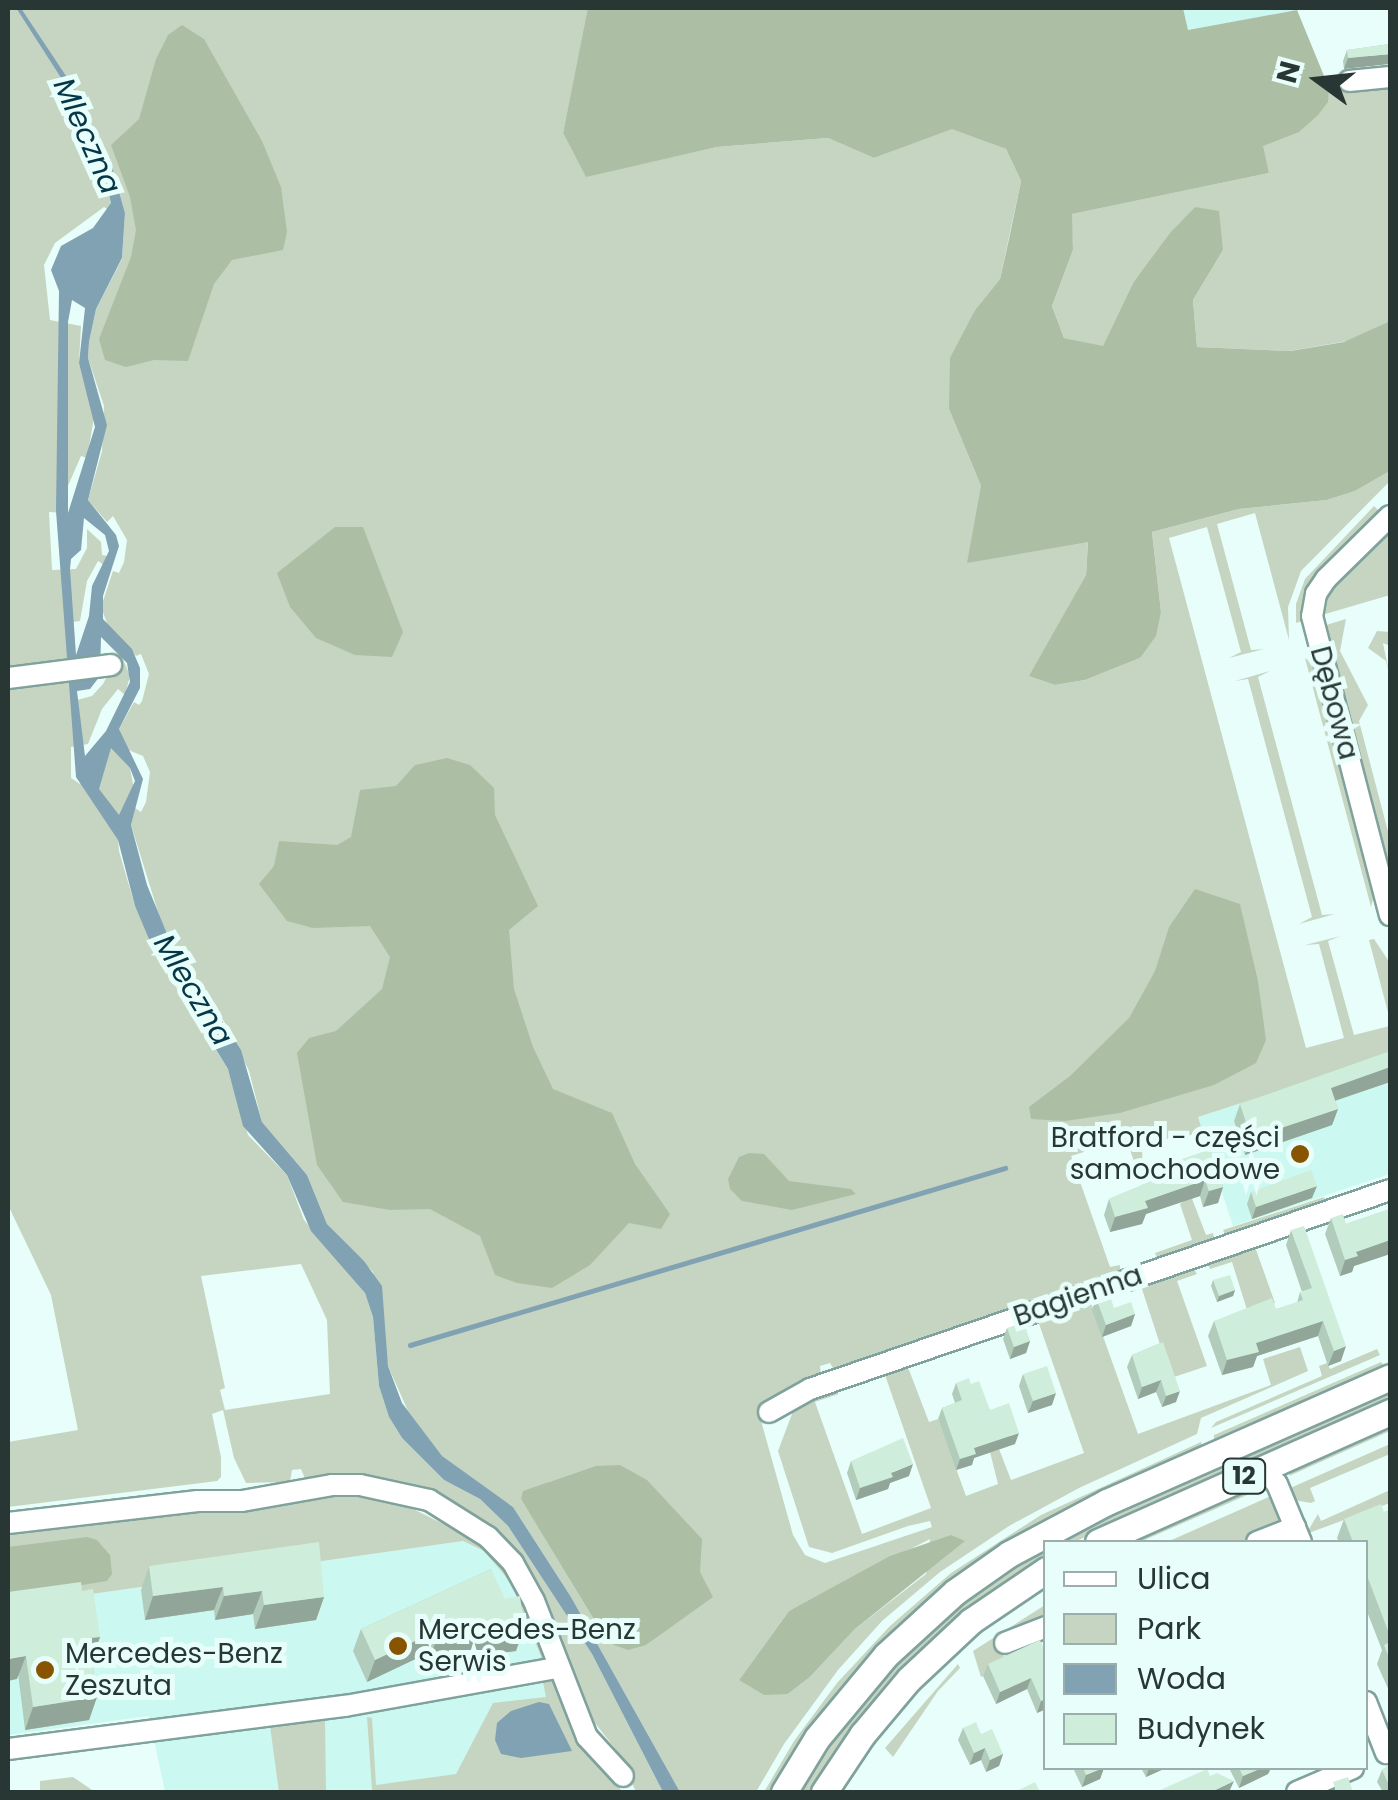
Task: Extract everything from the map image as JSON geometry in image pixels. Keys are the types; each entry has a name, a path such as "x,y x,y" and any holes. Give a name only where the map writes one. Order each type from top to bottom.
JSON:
{"main road":[{"name":"12","path":"784,1792 817,1738 886,1655 955,1592 1008,1554 1107,1502 1390,1377"},
{"name":"12","path":"1103,1540 1272,1472 1390,1412"},
{"path":"824,1792 862,1735 909,1678 971,1622 1043,1572"}],"street":[{"path":"1349,80 1390,77"},
{"name":"Dębowa","path":"1390,516 1326,580 1316,594 1312,616 1390,915"},
{"path":"8,678 111,665"},
{"name":"Bagienna","path":"769,1412 810,1389 1390,1190"},
{"path":"1269,1540 1298,1535 1272,1472"},
{"path":"8,1523 198,1501 242,1501 283,1490 346,1484 430,1500 496,1543 513,1563 534,1602 587,1737 626,1784"},
{"path":"1005,1643 1043,1628"},
{"path":"8,1748 344,1706 558,1668"},
{"path":"1368,1707 1388,1752"},
{"path":"1297,1792 1349,1770"}],"shaded area":[{"path":"588,8 1183,8 1188,30 1297,10 1329,88 1328,102 1318,115 1299,132 1263,146 1269,173 1072,214 1073,250 1052,306 1064,338 1103,346 1133,283 1170,233 1195,207 1219,211 1223,250 1193,300 1197,347 1290,351 1344,342 1390,321 1390,471 1355,491 1327,500 1239,509 1152,532 1161,612 1156,636 1140,658 1085,680 1055,685 1029,676 1086,575 1088,542 967,563 981,486 949,409 950,358 975,310 1000,279 1009,239 1021,181 1006,149 952,129 874,158 828,138 717,147 586,177 563,133"},
{"path":"1183,8 1309,8 1188,30"},
{"path":"182,25 204,39 262,141 281,187 287,232 283,250 232,260 214,284 188,361 154,360 126,367 105,360 99,339 131,257 136,230 130,197 111,145 139,119 156,59 168,35"},
{"path":"335,527 363,527 403,632 392,657 355,655 316,638 290,607 277,573"},
{"path":"447,758 470,765 494,788 495,815 538,906 509,930 514,989 533,1047 553,1089 612,1113 635,1164 670,1214 661,1229 629,1223 590,1265 552,1288 495,1275 480,1236 430,1209 390,1210 343,1202 317,1165 297,1053 309,1038 336,1031 382,989 390,957 370,926 313,928 287,921 259,884 274,866 279,841 337,845 351,837 360,790 396,786 415,765"},
{"path":"1195,889 1240,904 1258,981 1266,1040 1256,1063 1214,1085 1120,1113 1065,1121 1031,1119 1029,1107 1070,1076 1129,1018 1155,971 1169,927"},
{"name":"Bratford - części samochodowe","path":"1390,1055 1390,1174 1233,1226 1197,1117"},
{"path":"764,1154 789,1181 851,1189 856,1194 792,1210 742,1201 730,1189 728,1179 739,1157"},
{"path":"620,1465 647,1480 702,1539 700,1572 713,1597 646,1645 628,1650 614,1645 603,1634 521,1499 523,1491 595,1466"},
{"path":"951,1535 965,1541 855,1629 810,1677 788,1694 764,1695 739,1680 789,1611 890,1556"},
{"path":"87,1537 97,1540 110,1555 112,1574 107,1581 8,1597 8,1547"},
{"name":"Mercedes-Benz Zeszuta","path":"463,1541 484,1551 511,1583 588,1773 339,1792 165,1792 149,1716 8,1735 8,1606"}],"green space":[{"path":"8,8 16,8 70,92 80,136 108,185 111,203 109,210 104,207 55,243 44,265 50,320 81,326 79,363 95,412 87,458 81,456 67,488 67,513 49,512 52,570 76,569 87,548 87,529 101,542 102,555 108,556 104,565 98,561 87,581 80,621 73,622 77,700 92,696 103,684 106,678 100,676 108,657 121,654 130,676 125,695 118,689 102,709 88,744 71,747 71,778 80,784 111,747 130,768 134,789 117,827 119,851 135,906 167,973 228,1069 248,1135 287,1175 304,1220 365,1293 373,1317 379,1386 389,1417 402,1438 444,1480 480,1499 508,1526 592,1654 663,1792 636,1792 617,1751 583,1708 486,1529 328,1477 306,1481 301,1469 292,1470 290,1482 246,1483 234,1458 223,1410 212,1414 221,1457 221,1477 217,1481 8,1507 8,1442 78,1430 51,1295 8,1205","holes":["301,1264 327,1320 330,1394 225,1410 220,1390 225,1388 201,1276"]},
{"path":"21,8 589,8 563,133 586,176 717,147 828,138 874,158 952,128 1006,149 1021,181 1000,279 975,310 949,409 981,486 1088,541 1086,575 1030,676 1055,685 1085,680 1140,658 1161,612 1152,532 1239,509 1327,500 1355,491 1390,471 1390,481 1301,571 1288,607 1289,640 1255,513 1217,524 1251,650 1264,649 1229,658 1241,652 1207,527 1169,538 1306,1048 1344,1038 1319,944 1305,945 1341,936 1328,941 1354,1035 1390,1026 1390,1055 1198,1117 1203,1133 1142,1143 1143,1186 1126,1139 1071,1156 1110,1267 1120,1265 1120,1273 834,1370 830,1363 820,1366 821,1375 758,1410 793,1535 805,1555 825,1563 932,1527 930,1521 908,1526 832,1553 809,1547 778,1451 795,1406 833,1390 839,1394 815,1402 862,1534 931,1508 884,1372 904,1366 909,1370 929,1422 938,1419 966,1496 998,1484 990,1452 999,1449 1011,1480 1084,1453 1037,1318 1058,1311 1061,1320 1068,1318 1067,1311 1090,1300 1138,1434 1271,1385 1263,1359 1300,1347 1308,1371 1201,1418 1197,1434 1079,1488 1009,1526 940,1572 882,1621 838,1670 784,1744 756,1792 680,1792 571,1597 513,1507 441,1456 408,1411 388,1366 373,1272 327,1224 307,1175 262,1122 249,1071 229,1029 170,941 159,915 131,825 135,808 141,812 146,802 150,772 143,756 126,749 119,729 134,702 139,705 142,701 149,674 141,654 136,656 108,626 101,607 113,571 119,573 124,562 127,540 113,516 107,522 88,500 102,451 104,406 88,358 89,342 96,309 122,259 125,213 111,163 89,134 84,105","holes":["595,1466 655,1638 646,1645 556,1554 521,1499 549,1482","930,1539 926,1574 855,1629 810,1677 788,1694 739,1680 789,1611"]},
{"path":"1390,83 1390,321 1348,341 1289,351 1197,347 1193,300 1223,250 1195,207 1133,283 1103,347 1064,338 1052,306 1073,250 1071,214 1269,173 1262,146 1327,102 1329,88"},
{"path":"1374,506 1380,512 1307,592 1303,621 1296,623 1296,604 1305,579"},
{"path":"1390,528 1390,595 1322,615 1331,588"},
{"path":"1346,619 1340,651 1368,705 1359,721 1390,839 1390,879 1323,626"},
{"path":"1377,631 1390,632 1390,646 1383,643 1390,677 1386,661 1368,648"},
{"path":"1305,658 1314,665 1375,892 1371,907"},
{"path":"1270,671 1258,677 1322,915 1335,914 1299,924 1312,917 1248,679 1235,681"},
{"path":"1374,939 1390,963 1390,1020 1369,940"},
{"path":"1191,1196 1206,1235 1213,1233 1215,1242 1158,1260 1155,1253 1192,1240 1180,1204"},
{"path":"1324,1197 1326,1204 1226,1237 1223,1230"},
{"path":"1254,1244 1275,1303 1248,1313 1232,1262 1210,1269 1207,1259"},
{"path":"1192,1266 1197,1274 1177,1281 1207,1366 1171,1378 1141,1286 1142,1282"},
{"path":"1377,1349 1380,1355 1211,1428 1216,1422 1322,1376 1319,1366 1327,1363 1330,1369"},
{"path":"1381,1362 1386,1368 1214,1439 1214,1435"},
{"path":"1390,1389 1390,1401 1078,1540 1052,1540"},
{"path":"1390,1422 1390,1431 1289,1476 1295,1465"},
{"path":"1201,1442 1203,1448 984,1560 772,1792 764,1792 794,1741 837,1683 890,1626 951,1573 1041,1515"},
{"path":"1390,1444 1390,1454 1310,1488 1315,1501 1293,1500 1288,1489"},
{"path":"1254,1484 1263,1488 1145,1540 1126,1540"},
{"path":"1390,1490 1390,1503 1306,1534 1318,1514 1321,1521"},
{"path":"360,1492 399,1502 484,1544 516,1580 547,1659 544,1664 511,1583 484,1551 463,1541 8,1606 8,1531 289,1496"},
{"path":"1271,1496 1281,1515 1274,1529 1245,1540 1172,1540"},
{"path":"1043,1545 1043,1561 813,1792 795,1792 818,1754 871,1686 960,1602"},
{"path":"1043,1606 1043,1620 1002,1652 1007,1665 981,1677 973,1651"},
{"path":"958,1664 960,1668 938,1691 893,1757 885,1748"},
{"path":"543,1682 557,1683 622,1792 339,1792 372,1790 367,1717 372,1718 376,1785 456,1774 493,1703 546,1697"},
{"path":"325,1718 326,1792 279,1792 270,1726"},
{"path":"73,1777 95,1792 40,1792 40,1781"}],"water":[{"name":"Mleczna","path":"16,8 21,8 78,94 89,134 111,163 125,213 122,258 96,309 89,342 88,358 107,425 88,500 116,535 119,546 103,596 103,619 132,649 140,668 140,688 119,729 143,779 131,825 147,885 170,941 241,1050 262,1122 307,1175 327,1224 364,1261 382,1286 388,1366 402,1403 442,1456 513,1507 571,1597 680,1792 663,1792 592,1654 508,1526 480,1499 444,1480 402,1438 389,1417 379,1386 373,1317 365,1293 311,1231 287,1175 243,1126 228,1069 152,946 135,906 118,840 76,777 56,511 59,291 51,270 61,246 93,228 111,203 107,185 80,136 70,92","holes":["72,300 85,308 79,363 95,427 68,513 68,322","84,518 105,535 109,551 92,586 89,616 76,655 70,569 71,559 81,550","101,637 127,663 130,682 106,731 85,756 77,691 90,689 100,676","111,748 130,768 135,781 119,815 99,789"]},
{"path":"539,1702 549,1704 572,1751 521,1758 501,1754 495,1740 497,1723 511,1711"}],"building":[{"path":"1390,44 1390,54 1348,58 1347,50"},
{"path":"1390,1051 1390,1067 1331,1088 1338,1109 1251,1138 1240,1104"},
{"path":"1211,1149 1223,1187 1209,1191 1205,1180 1145,1201 1148,1208 1115,1217 1109,1199 1163,1176 1160,1169"},
{"path":"1311,1170 1317,1186 1256,1207 1251,1192"},
{"path":"1390,1209 1390,1240 1345,1260 1331,1218 1343,1214 1346,1224"},
{"path":"1304,1226 1346,1346 1334,1351 1323,1321 1256,1343 1259,1352 1227,1360 1214,1321 1272,1298 1276,1309 1303,1300 1300,1292 1312,1288 1291,1230"},
{"path":"1230,1275 1235,1290 1219,1296 1213,1280"},
{"path":"1109,1293 1114,1308 1131,1302 1135,1314 1106,1325 1096,1298"},
{"path":"1024,1322 1030,1341 1014,1347 1007,1328"},
{"path":"1163,1342 1180,1391 1166,1396 1161,1380 1142,1387 1132,1355"},
{"path":"1047,1366 1056,1393 1033,1401 1023,1374"},
{"path":"969,1378 971,1384 979,1381 990,1410 1009,1403 1019,1433 974,1448 976,1454 960,1459 942,1408 962,1400 956,1383"},
{"path":"903,1438 913,1464 891,1473 893,1477 860,1488 851,1461"},
{"path":"1381,1504 1384,1512 1390,1510 1390,1636 1368,1578 1368,1540 1352,1540 1344,1519"},
{"path":"319,1542 324,1597 264,1605 262,1591 224,1596 223,1587 153,1596 149,1566"},
{"path":"491,1569 505,1599 520,1596 524,1629 436,1640 434,1632 375,1660 361,1629"},
{"name":"Mercedes-Benz Zeszuta","path":"81,1582 82,1591 93,1589 100,1637 89,1638 97,1697 33,1707 26,1656 8,1659 8,1592"},
{"path":"1040,1640 1043,1700 1031,1678 1000,1692 988,1664"},
{"path":"976,1722 981,1734 992,1729 1003,1754 990,1760 985,1748 974,1753 963,1728"},
{"path":"1390,1765 1390,1787 1382,1770"},
{"path":"1205,1770 1210,1776 1217,1773 1234,1781 1211,1792 1156,1792"},
{"path":"1348,1777 1353,1792 1336,1792 1333,1782"},
{"path":"1035,1782 1040,1792 1015,1792"}],"waterway":[{"path":"410,1345 1005,1168"}],"place":[{"name":"Bratford - części samochodowe","path":"1300,1154"},
{"name":"Mercedes-Benz Serwis","path":"398,1646"},
{"name":"Mercedes-Benz Zeszuta","path":"45,1670"}]}
